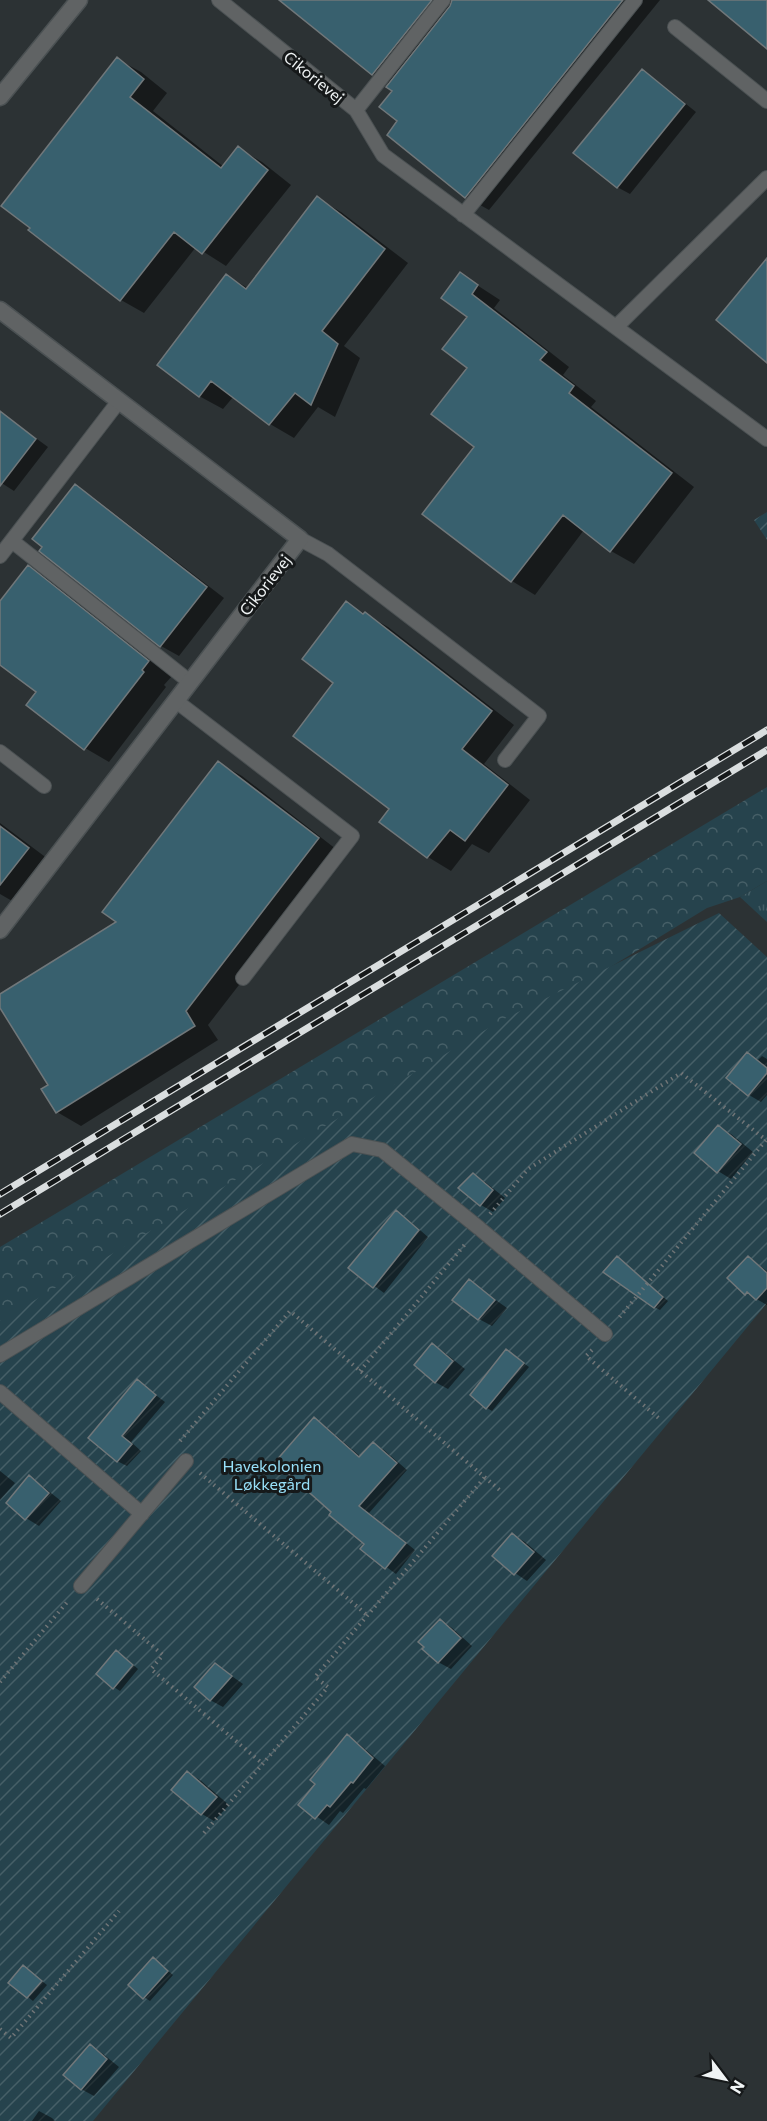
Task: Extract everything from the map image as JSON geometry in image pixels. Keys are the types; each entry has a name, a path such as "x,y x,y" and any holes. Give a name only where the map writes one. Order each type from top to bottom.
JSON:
{"street":[{"path":"0,97 79,0"},
{"name":"Cikorievej","path":"0,309 300,539 0,930"}],"lane":[{"name":"Cikorievej","path":"219,0 356,110 443,0"},
{"path":"463,215 635,0"},
{"path":"675,27 767,101"},
{"path":"356,110 382,155 767,439"},
{"path":"616,327 767,178"},
{"path":"0,556 119,401"},
{"path":"300,539 328,554 539,716 505,760"},
{"path":"12,541 190,682"},
{"path":"176,700 352,836 243,978"},
{"path":"0,752 44,786"},
{"path":"0,1355 352,1144 382,1150 605,1334"},
{"path":"0,1392 142,1514"},
{"path":"81,1586 186,1461"}],"path":[{"path":"360,1371 528,1169 681,1072 766,1140 586,1356 661,1420"},
{"path":"367,1615 172,1449 290,1311 502,1492"},
{"path":"204,1833 328,1687 315,1677 485,1477"},
{"path":"0,1682 81,1586 163,1655 151,1669 263,1764"},
{"path":"0,2029 12,2038 118,1911"}],"green space":[{"path":"767,512 767,540 754,520"},
{"path":"767,787 767,881 740,897 707,908 0,1340 0,1247"},
{"path":"767,881 767,922 740,897"},
{"name":"Havekolonien Løkkegård","path":"719,913 767,957 767,1303 93,2121 0,2121 0,1321 502,1020"}],"building":[{"path":"279,0 432,0 372,75"},
{"path":"452,0 623,0 465,198 387,135 397,121 379,107 392,91 386,87 450,6"},
{"path":"708,0 767,0 767,49"},
{"path":"117,57 144,79 130,97 221,168 238,146 268,170 202,254 174,232 120,301 28,230 30,228 1,206"},
{"path":"642,69 685,104 617,188 573,153"},
{"path":"317,196 385,249 322,331 338,344 311,405 295,393 269,425 211,381 199,397 157,365 226,274 246,289"},
{"path":"767,258 767,363 716,320"},
{"path":"460,272 478,285 472,294 547,352 540,360 574,386 569,393 672,473 610,552 563,515 511,582 422,514 474,447 431,414 467,368 442,349 467,317 441,298"},
{"path":"0,411 36,439 0,486"},
{"path":"75,484 207,587 160,647 39,551 42,547 32,539"},
{"path":"28,565 149,661 142,670 144,672 84,750 26,705 36,692 0,665 0,601"},
{"path":"346,601 363,614 365,612 492,711 462,749 508,785 465,841 450,830 427,858 379,822 389,809 293,736 333,683 302,659"},
{"path":"218,761 319,838 186,1011 195,1026 56,1113 41,1089 48,1085 0,1008 0,994 116,922 102,912"},
{"path":"0,826 29,848 0,885"},
{"path":"747,1052 767,1068 767,1073 748,1096 726,1078"},
{"path":"718,1125 741,1144 717,1173 694,1153"},
{"path":"473,1173 493,1190 480,1206 458,1188"},
{"path":"396,1210 419,1230 373,1288 348,1268"},
{"path":"617,1256 663,1297 654,1308 603,1272"},
{"path":"748,1256 767,1273 767,1288 756,1300 747,1292 745,1295 727,1278"},
{"path":"469,1279 495,1300 478,1320 452,1300"},
{"path":"432,1343 453,1361 435,1383 414,1365"},
{"path":"506,1349 524,1363 486,1409 470,1395"},
{"path":"137,1379 156,1395 122,1436 132,1444 117,1462 88,1438"},
{"path":"314,1417 359,1457 373,1442 397,1463 359,1506 406,1543 385,1569 360,1549 364,1544 329,1515 331,1512 275,1462"},
{"path":"29,1475 49,1493 25,1520 6,1503"},
{"path":"512,1533 534,1552 514,1575 492,1556"},
{"path":"440,1619 461,1638 438,1663 422,1649 424,1647 418,1642"},
{"path":"116,1650 133,1665 113,1689 96,1674"},
{"path":"215,1663 232,1676 210,1701 194,1687"},
{"path":"347,1734 373,1758 353,1783 351,1782 330,1807 327,1805 315,1819 298,1805 315,1784 310,1780"},
{"path":"187,1771 217,1797 201,1815 171,1790"},
{"path":"153,1957 168,1971 143,1999 128,1985"},
{"path":"23,1965 42,1981 27,1998 8,1983"},
{"path":"90,2044 107,2059 81,2090 63,2075"}],"railway":[{"path":"0,1194 767,730"},
{"path":"0,1214 767,750"}]}
